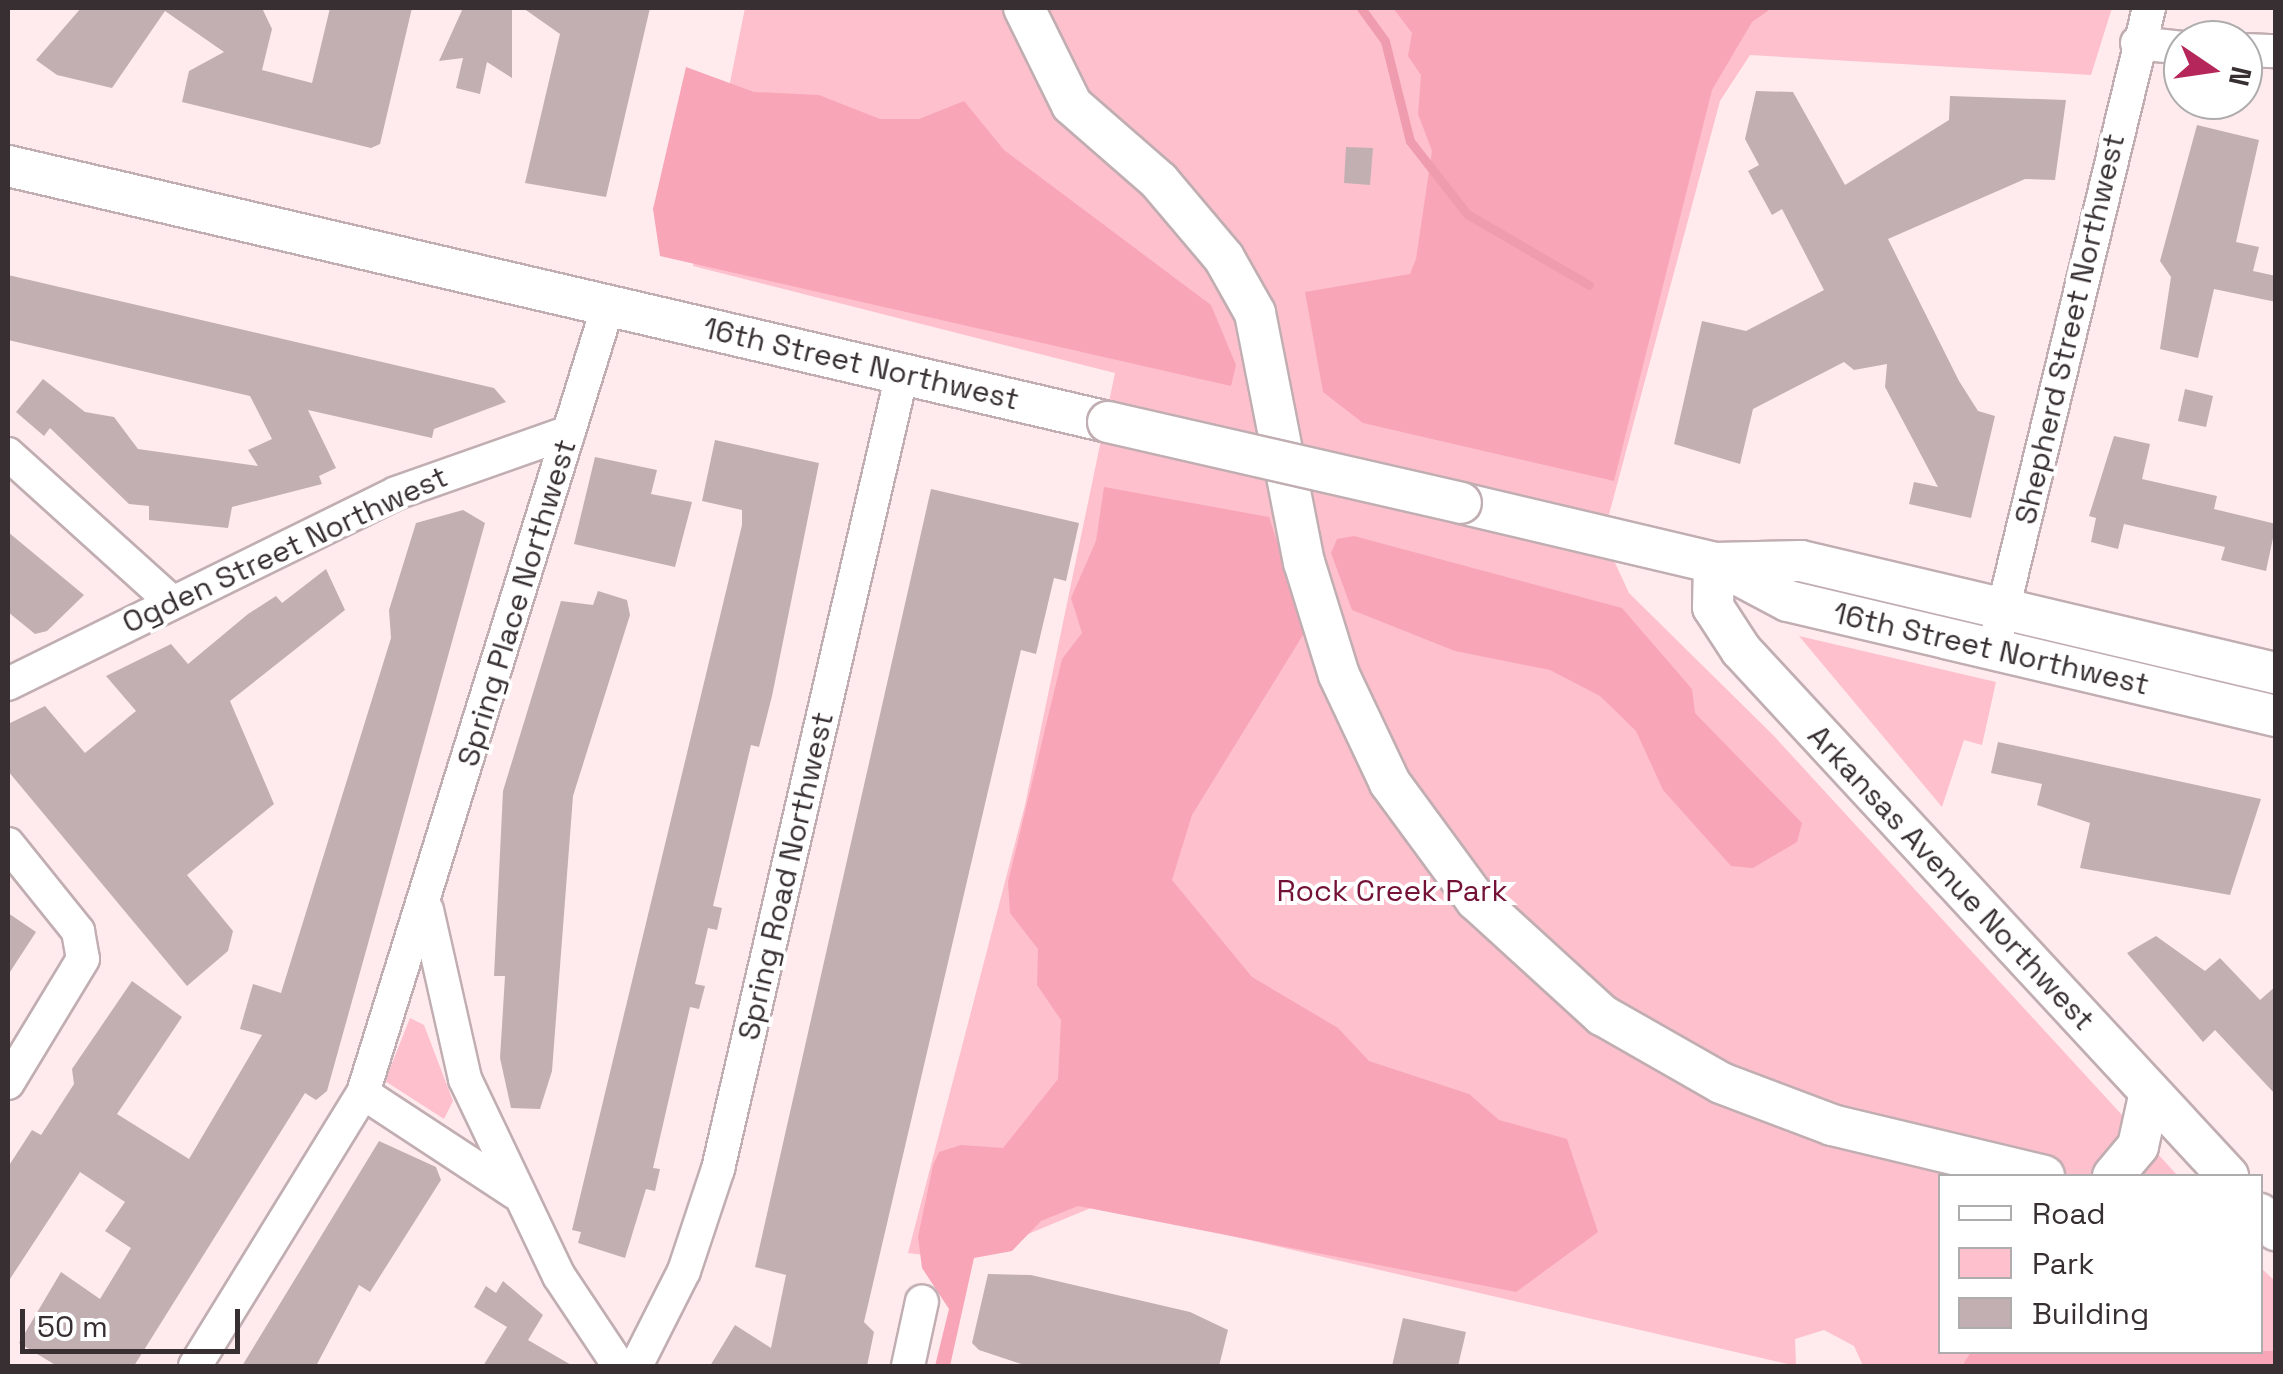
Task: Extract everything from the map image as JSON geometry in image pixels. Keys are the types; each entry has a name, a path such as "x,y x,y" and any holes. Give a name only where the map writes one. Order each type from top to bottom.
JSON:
{"main road":[{"path":"1024,8 1072,105 1159,181 1224,258 1255,313 1304,562 1344,688 1390,784 1476,900 1602,1015 1720,1084 1832,1125 2036,1174"},
{"name":"16th Street Northwest","path":"8,166 1714,563 1788,601 2276,716"},
{"name":"16th Street Northwest","path":"1714,563 1800,562 2276,673"},
{"name":"Arkansas Avenue Northwest","path":"1714,563 1713,607 1741,650 2226,1174"},
{"path":"2115,1174 2138,1146 2150,1092"}],"street":[{"name":"Shepherd Street Northwest","path":"1994,651 2137,43 2149,8"},
{"path":"2137,43 2163,46"},
{"name":"Spring Place Northwest","path":"515,1193 363,1093 427,901 608,306"},
{"name":"Spring Road Northwest","path":"636,1366 684,1271 718,1169 902,374"},
{"name":"Ogden Street Northwest","path":"8,684 396,494 570,432"},
{"path":"8,454 172,602"},
{"path":"8,844 78,931 84,959 8,1084"},
{"name":"Spring Place Northwest","path":"427,901 451,1040 515,1193 589,1332 619,1366"},
{"path":"195,1366 363,1093"},
{"path":"908,1366 922,1300"}],"green space":[{"name":"Rock Creek Park","path":"745,8 2112,8 2091,75 1750,55 1720,101 1603,537 1629,593 1773,735 2176,1174 1938,1174 1938,1354 2263,1354 2263,1270 2275,1281 2275,1366 1863,1366 1854,1346 1824,1330 1795,1339 1796,1366 1098,1205 965,1260 908,1253 1025,805 1115,373 693,266"},
{"path":"1799,636 1996,682 1982,745 1964,740 1942,807"},
{"path":"410,1018 424,1025 453,1101 444,1119 385,1081"}],"shaded area":[{"path":"1393,8 1772,8 1752,22 1712,90 1614,481 1363,423 1323,392 1305,292 1410,274 1416,259 1432,151 1418,114 1421,75 1408,56 1412,33"},
{"path":"686,67 754,92 819,95 880,119 919,119 964,101 1004,150 1211,305 1236,365 1231,386 660,256 653,209"},
{"path":"1104,487 1269,517 1306,630 1192,815 1172,880 1252,977 1338,1028 1369,1061 1469,1094 1499,1120 1567,1139 1598,1232 1516,1292 1078,1206 1041,1221 1012,1251 974,1258 950,1366 935,1366 949,1309 922,1268 918,1237 933,1165 939,1152 961,1145 1003,1148 1058,1079 1061,1020 1037,985 1038,949 1010,913 1008,882 1062,659 1082,633 1071,598 1096,541"},
{"path":"1354,536 1622,608 1692,689 1695,713 1802,823 1797,842 1753,868 1731,866 1663,790 1636,731 1600,696 1550,670 1455,651 1352,610 1331,553 1337,539"},
{"path":"2275,1351 2275,1366 1962,1366 1970,1354"}],"building":[{"path":"81,8 262,8 272,29 262,70 312,83 330,8 412,8 380,144 371,148 182,102 189,71 224,52 165,11 112,88 57,75 36,60"},
{"path":"463,8 512,8 512,78 487,62 480,94 456,88 463,58 439,61"},
{"path":"523,8 650,8 606,197 525,183 560,34"},
{"path":"1756,91 1793,92 1845,185 1949,120 1950,96 2066,100 2055,180 2025,179 1888,239 1959,381 1978,411 1995,416 1971,518 1909,504 1914,482 1938,487 1885,387 1887,364 1854,370 1844,362 1753,409 1740,464 1674,444 1702,321 1746,331 1824,290 1782,209 1772,215 1748,171 1759,165 1745,139"},
{"path":"2197,125 2259,140 2236,242 2259,247 2253,271 2276,276 2276,302 2214,289 2198,358 2160,349 2171,277 2160,261"},
{"path":"1346,147 1373,148 1370,185 1344,183"},
{"path":"8,275 494,388 506,402 434,429 432,438 308,410 336,468 319,476 322,484 232,507 228,528 149,520 149,506 129,504 50,428 44,436 16,412 43,379 85,412 114,417 138,449 258,466 248,450 272,439 250,396 8,340"},
{"path":"2185,389 2213,396 2206,427 2178,421"},
{"path":"2114,436 2150,444 2142,479 2217,496 2214,509 2276,524 2266,571 2221,560 2225,547 2124,524 2118,549 2091,542 2096,518 2089,516"},
{"path":"715,440 819,463 772,696 759,747 751,745 713,906 722,908 717,930 708,928 695,984 705,986 699,1009 690,1007 653,1168 660,1169 655,1191 646,1189 625,1258 578,1243 581,1232 572,1230 742,525 742,510 702,501"},
{"path":"595,457 657,470 651,494 692,502 675,567 574,544"},
{"path":"931,489 1079,523 1066,581 1054,578 1036,654 1021,650 864,1322 874,1332 867,1366 710,1366 735,1325 771,1348 786,1275 755,1267"},
{"path":"463,510 485,523 327,1091 316,1100 305,1093 134,1366 57,1366 19,1343 61,1272 100,1299 131,1248 105,1231 125,1202 80,1172 8,1282 8,1167 32,1130 41,1135 74,1084 72,1069 132,981 182,1017 117,1114 189,1159 262,1035 240,1029 253,984 281,993 391,638 389,610 416,523"},
{"path":"8,532 84,595 47,631 35,634 8,612"},
{"path":"326,569 345,610 230,701 274,804 187,875 233,931 228,951 187,986 8,771 8,724 45,706 85,753 136,711 106,676 171,644 188,664 248,614 276,596 282,603"},
{"path":"598,591 627,600 630,615 573,796 552,1071 540,1109 511,1108 500,1058 505,976 494,976 503,791 561,601 593,605"},
{"path":"1998,742 2261,799 2230,895 2080,868 2090,823 2037,805 2042,784 1991,773"},
{"path":"8,913 36,932 8,975"},
{"path":"2156,936 2205,971 2220,958 2260,1000 2276,986 2276,1095 2215,1030 2203,1042 2127,953"},
{"path":"379,1141 436,1167 441,1180 370,1292 359,1285 316,1366 242,1366"},
{"path":"988,1274 1031,1275 1190,1312 1228,1330 1219,1366 1027,1366 979,1350 972,1343"},
{"path":"503,1281 543,1315 528,1340 573,1366 483,1366 507,1327 474,1307 486,1286 496,1293"},
{"path":"1403,1318 1466,1332 1458,1366 1392,1366"}],"waterway":[{"path":"1361,8 1385,41 1410,141 1467,214 1589,285"}]}
